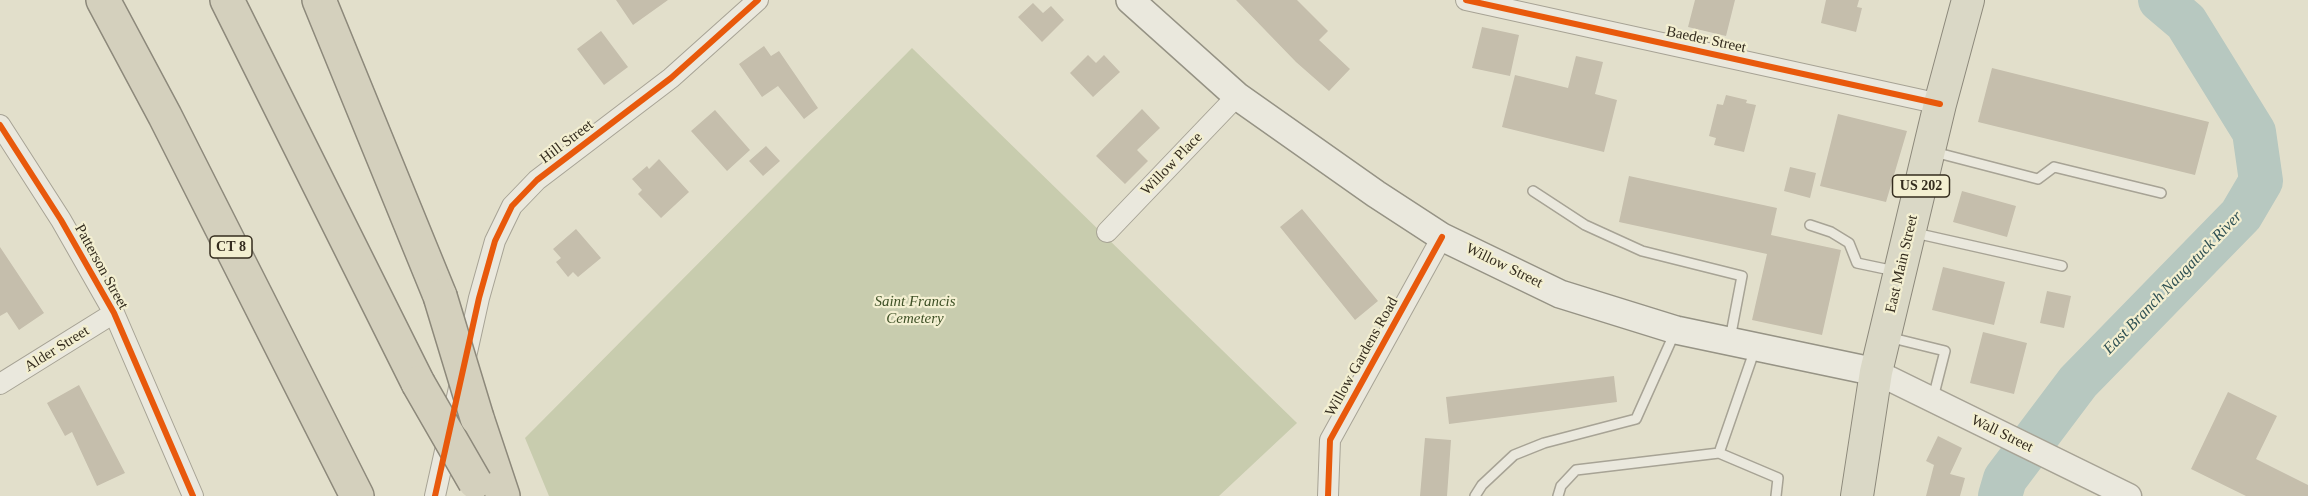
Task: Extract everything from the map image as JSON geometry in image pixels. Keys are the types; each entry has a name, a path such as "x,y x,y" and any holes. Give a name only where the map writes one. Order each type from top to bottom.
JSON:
{"highway":[{"name":"CT 8","path":"103,0 165,116 357,496"},
{"path":"227,0 418,383 487,491"},
{"path":"319,0 440,296 477,418 487,491"},
{"name":"East Main Street","path":"1857,496 1876,372 1940,104 1968,0"}],"main road":[{"name":"Willow Street","path":"1130,0 1237,96 1376,194 1443,237 1560,294 1676,330 1876,372"}],"street":[{"name":"Hill Street","path":"435,496 479,298 495,241 513,206 537,180 672,78 758,0"},
{"name":"Baeder Street","path":"1466,0 1940,104"},
{"name":"Willow Place","path":"1107,232 1237,96"},
{"name":"Patterson Street","path":"0,125 61,220 114,313 193,496"},
{"name":"Willow Gardens Road","path":"1328,496 1330,440 1443,237"},
{"name":"Alder Street","path":"0,384 114,313"},
{"name":"Wall Street","path":"1876,372 2129,496"}],"lane":[{"path":"1929,151 2038,179 2054,167 2161,193"},
{"path":"1533,191 1585,225 1642,250 1742,276 1743,344 1719,453"},
{"path":"1810,225 1832,232 1849,243 1857,263 1900,272"},
{"path":"1910,232 2062,266"},
{"path":"1475,496 1482,486 1514,455 1544,443 1636,419 1676,330"},
{"path":"1885,336 1945,351 1933,400"},
{"path":"1558,496 1561,486 1576,470 1719,453 1778,478 1776,496"}],"green space":[{"name":"Saint Francis Cemetery","path":"912,48 1297,423 1219,496 549,496 525,438"}],"building":[{"path":"616,0 668,0 633,25"},
{"path":"1236,0 1297,0 1328,31 1319,40 1350,69 1329,91 1296,62"},
{"path":"1695,0 1735,0 1726,36 1688,27"},
{"path":"1826,0 1859,0 1857,7 1862,8 1856,32 1821,23"},
{"path":"1033,3 1043,13 1051,6 1064,20 1042,42 1018,17"},
{"path":"1482,27 1519,35 1510,76 1472,68"},
{"path":"601,31 628,67 604,85 577,49"},
{"path":"764,46 771,56 779,51 818,108 804,119 778,86 762,97 739,64"},
{"path":"1088,55 1096,63 1104,55 1120,72 1093,97 1070,73"},
{"path":"1576,56 1603,62 1595,94 1617,100 1604,152 1502,127 1515,75 1568,88"},
{"path":"1992,68 2209,122 2195,175 1978,122"},
{"path":"1726,95 1747,100 1746,103 1756,105 1744,152 1714,145 1716,138 1709,136 1717,104 1723,105"},
{"path":"1142,109 1160,128 1137,150 1148,161 1125,184 1096,156"},
{"path":"715,110 750,150 727,171 691,131"},
{"path":"1838,114 1907,131 1886,202 1820,186"},
{"path":"766,146 780,161 763,176 749,161"},
{"path":"659,159 689,192 661,218 638,194 642,190 632,179 647,166 649,169"},
{"path":"1790,167 1816,173 1810,198 1784,191"},
{"path":"1629,176 1777,208 1771,235 1841,250 1822,335 1752,320 1767,254 1619,222"},
{"path":"1962,191 2016,206 2007,237 1953,222"},
{"path":"1302,209 1378,301 1355,320 1280,227"},
{"path":"576,229 601,258 578,277 573,272 568,277 556,262 561,258 553,249"},
{"path":"0,247 44,313 19,330 7,312 0,316"},
{"path":"1943,267 2005,282 1994,325 1932,310"},
{"path":"2047,291 2071,296 2064,328 2040,323"},
{"path":"1983,332 2027,343 2014,394 1970,383"},
{"path":"1614,376 1617,402 1449,424 1446,397"},
{"path":"79,385 125,473 97,486 72,432 65,436 47,403"},
{"path":"2228,392 2277,416 2256,459 2308,485 2308,496 2246,496 2191,469"},
{"path":"1938,436 1962,448 1950,474 1965,478 1960,496 1926,496 1934,465 1926,461"},
{"path":"1425,438 1451,440 1447,496 1420,496"}],"waterway":[{"name":"East Branch Naugatuck River","path":"2000,496 2005,479 2078,382 2241,215 2261,181 2254,132 2186,22 2160,0"}],"cycle path":[{"path":"435,496 479,298 495,241 512,206 537,180 671,78 758,0"},
{"path":"1466,0 1940,104"},
{"path":"0,125 61,220 114,313 193,496"},
{"path":"1328,496 1330,440 1442,237"}]}
